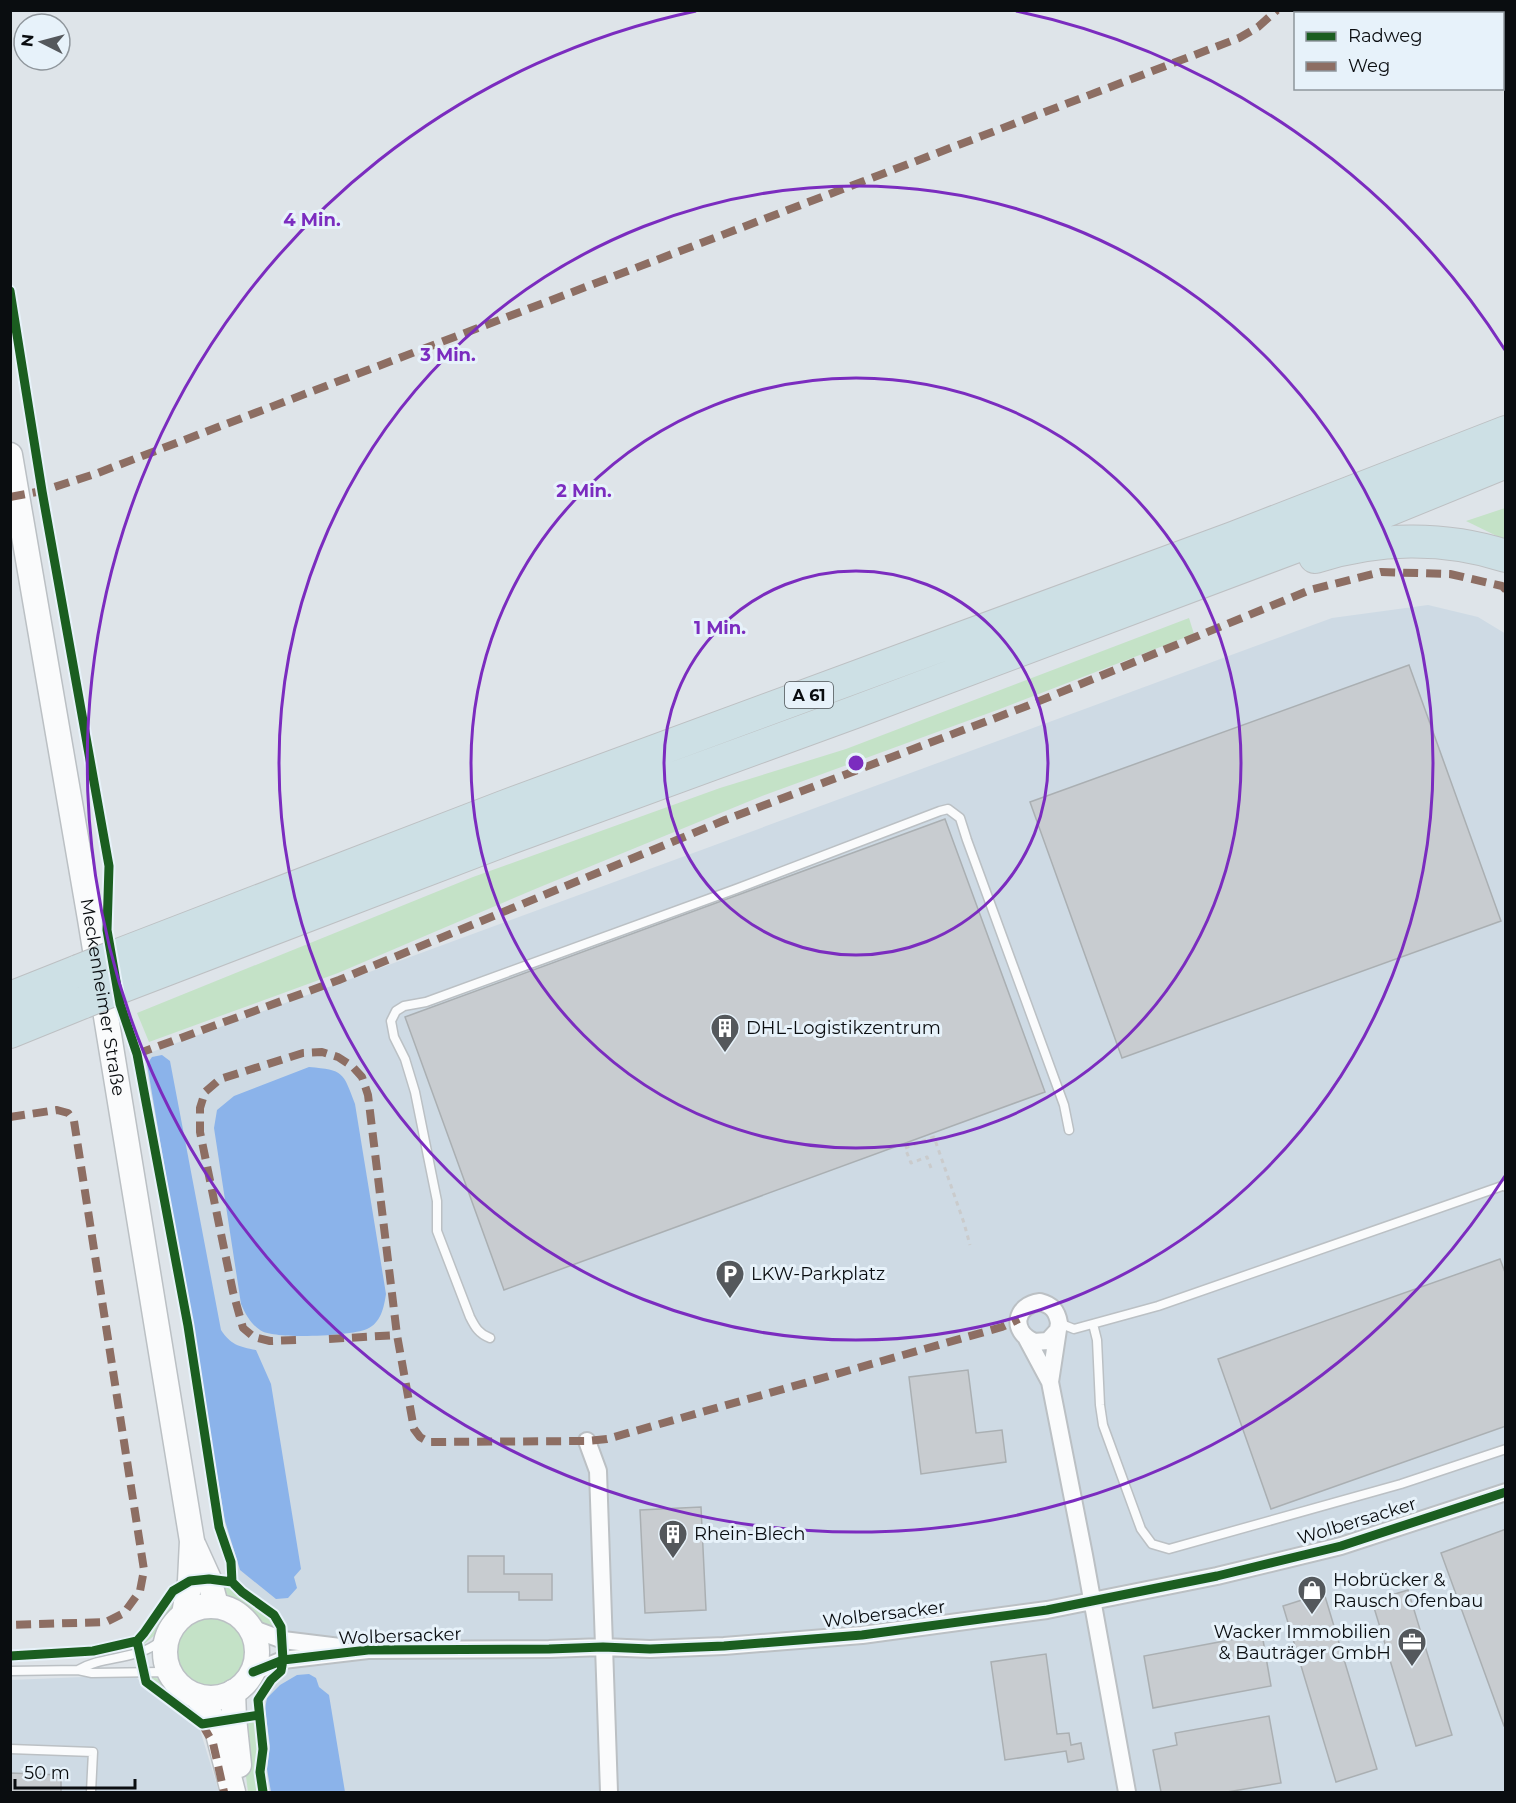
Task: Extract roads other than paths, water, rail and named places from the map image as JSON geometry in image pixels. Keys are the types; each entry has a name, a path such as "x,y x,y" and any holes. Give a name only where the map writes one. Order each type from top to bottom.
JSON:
{"highway":[{"name":"A 61","path":"10,999 113,957 491,812 1233,538 1506,432"},
{"name":"A 61","path":"10,1032 118,988 500,842 1332,533 1506,462"},
{"name":"A 61","path":"855,712 923,700 1318,556 1363,546 1413,540 1458,543 1506,556"}],"main road":[{"name":"Meckenheimer Straße","path":"10,455 90,919 192,1540 190,1581 178,1621 166,1644 166,1660 172,1676"},
{"name":"Meckenheimer Straße","path":"192,1540 209,1579 216,1605"},
{"path":"172,1676 183,1688 197,1696 215,1698 234,1692 245,1684 253,1672 257,1657 257,1642 251,1628 237,1612 216,1605 200,1607 178,1621"},
{"path":"234,1692 234,1718 243,1792"},
{"path":"197,1696 215,1722 233,1792"}],"street":[{"path":"1050,1382 1058,1315 1048,1304 1040,1302 1022,1310 1018,1322 1022,1334 1050,1382 1127,1792"},
{"path":"1027,1340 1048,1341 1058,1327"},
{"path":"587,1441 598,1471 609,1792"},
{"name":"Wolbersacker","path":"251,1628 283,1640 368,1650 549,1650 603,1647 650,1649 724,1646 862,1635 1047,1610 1217,1576 1341,1546 1506,1492"},
{"name":"Wolbersacker","path":"253,1672 283,1660 368,1650"}],"lane":[{"path":"490,1338 477,1329 470,1317 437,1231 437,1201 416,1092 405,1059 394,1037 392,1021 396,1011 404,1006 426,1002 586,944 940,811 948,809 955,813 964,827 970,850 1064,1105 1069,1130"},
{"path":"1058,1327 1074,1329 1158,1305 1505,1185 1506,1187"},
{"path":"1093,1324 1097,1340 1103,1425 1141,1529 1152,1544 1169,1549 1401,1484 1506,1449"},
{"path":"78,1670 89,1663 140,1652 156,1645 178,1621"},
{"path":"10,1671 161,1672 172,1676"},
{"path":"10,1749 93,1752 91,1792"}],"water":[{"path":"162,1055 170,1061 221,1330 228,1339 236,1344 256,1350 271,1384 301,1569 294,1577 297,1588 288,1598 276,1599 240,1570 225,1521 147,1064 152,1057"},
{"path":"309,1067 329,1070 341,1075 348,1085 355,1104 386,1294 379,1319 367,1329 330,1335 280,1335 260,1330 249,1318 241,1304 214,1128 217,1110 234,1096"},
{"path":"309,1674 316,1678 319,1687 329,1695 345,1792 271,1792 267,1769 270,1746 265,1709 267,1698 280,1685 297,1675"}],"place":[{"name":"DHL-Logistikzentrum","path":"725,1054"},
{"name":"LKW-Parkplatz","path":"730,1300"},
{"name":"Rhein-Blech","path":"673,1560"},
{"name":"Hobrücker & Rausch Ofenbau","path":"1312,1616"},
{"name":"Wacker Immobilien & Bauträger GmbH","path":"1412,1668"}]}
